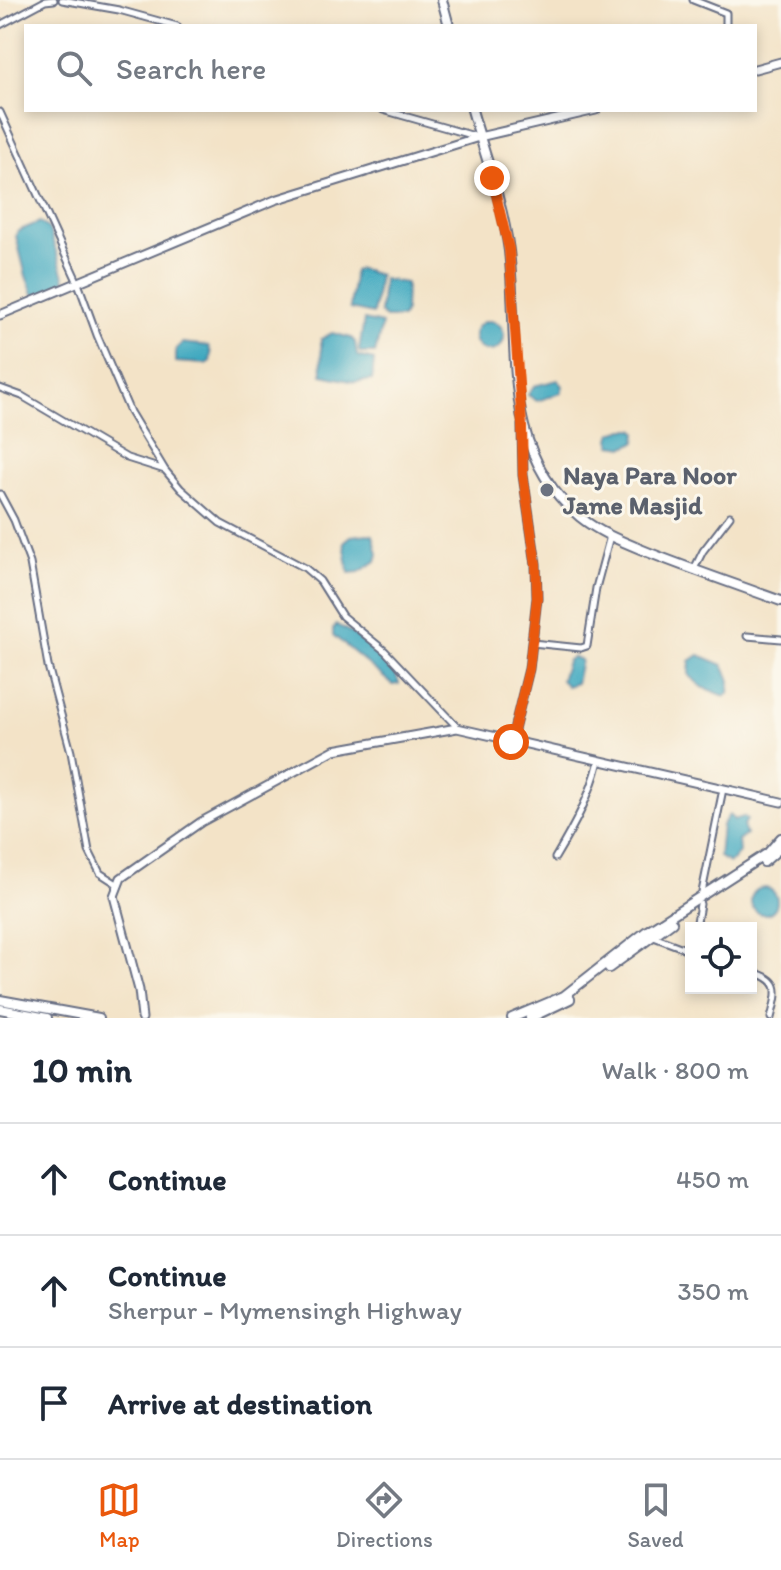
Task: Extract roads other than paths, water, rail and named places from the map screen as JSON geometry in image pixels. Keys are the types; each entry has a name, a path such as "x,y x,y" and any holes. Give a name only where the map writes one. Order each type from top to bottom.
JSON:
{"main road":[{"path":"442,0 448,24"},
{"path":"473,112 509,249 522,425 536,462 553,491 581,517 610,536 781,601"},
{"path":"774,857 781,838"},
{"path":"512,1018 564,996 647,931 774,857 781,847"},
{"path":"530,1018 569,999 701,901"},
{"path":"0,1000 99,1018"},
{"path":"0,1009 47,1018"}],"street":[{"path":"0,25 45,1 54,0"},
{"path":"62,0 119,10 170,24"},
{"path":"693,0 726,13 726,24"},
{"path":"757,68 781,62"},
{"path":"0,112 78,283 130,412 165,470 181,489 220,523 315,576 342,616 385,651 457,728"},
{"path":"390,112 479,137"},
{"path":"0,315 275,200 479,137 587,112"},
{"path":"0,388 22,396 127,458 165,470"},
{"path":"511,742 526,681 537,598 536,564 523,475 522,425"},
{"path":"0,494 14,520 30,563 48,666 71,752 89,851 100,873 117,884"},
{"path":"694,570 703,551 730,516"},
{"path":"532,643 587,646 595,589 610,536"},
{"path":"747,636 781,639"},
{"path":"142,1018 139,990 116,909 114,896 117,884 127,872 201,822 334,750 457,728 781,802"},
{"path":"555,858 581,815 599,761"},
{"path":"697,922 723,788"},
{"path":"651,936 685,949"},
{"path":"757,973 771,977 776,983 777,994 771,1018"}],"water":[{"path":"40,222 49,229 65,279 60,287 38,296 33,294 26,276 16,236 18,231"},
{"path":"359,269 379,275 373,314 350,309 354,271"},
{"path":"383,279 406,283 402,318 385,318 380,313"},
{"path":"364,320 382,324 375,353 361,353 359,350"},
{"path":"489,321 495,322 503,330 503,342 495,350 489,351 483,350 475,342 474,336 475,330 483,322"},
{"path":"332,333 351,338 355,342 357,356 374,360 372,380 355,382 322,375 321,339"},
{"path":"182,343 208,346 210,362 176,362 176,349"},
{"path":"558,380 563,386 561,393 537,401 528,395 534,386"},
{"path":"625,429 637,432 636,442 625,447 612,445 612,433"},
{"path":"373,535 378,554 376,561 359,572 349,573 344,542 351,536"},
{"path":"337,625 383,659 399,684 393,685 333,635"},
{"path":"699,655 723,665 730,680 729,693 725,696 702,687 689,675 690,661"},
{"path":"572,657 581,660 576,683 567,686 561,680 567,661"},
{"path":"729,815 734,820 744,817 747,820 743,826 746,835 738,841 739,853 730,863 719,857 722,825"},
{"path":"764,888 773,892 777,901 773,910 764,914 755,910 751,901 755,892"}],"place":[{"name":"Naya Para Noor Jame Masjid","path":"547,490"}]}
